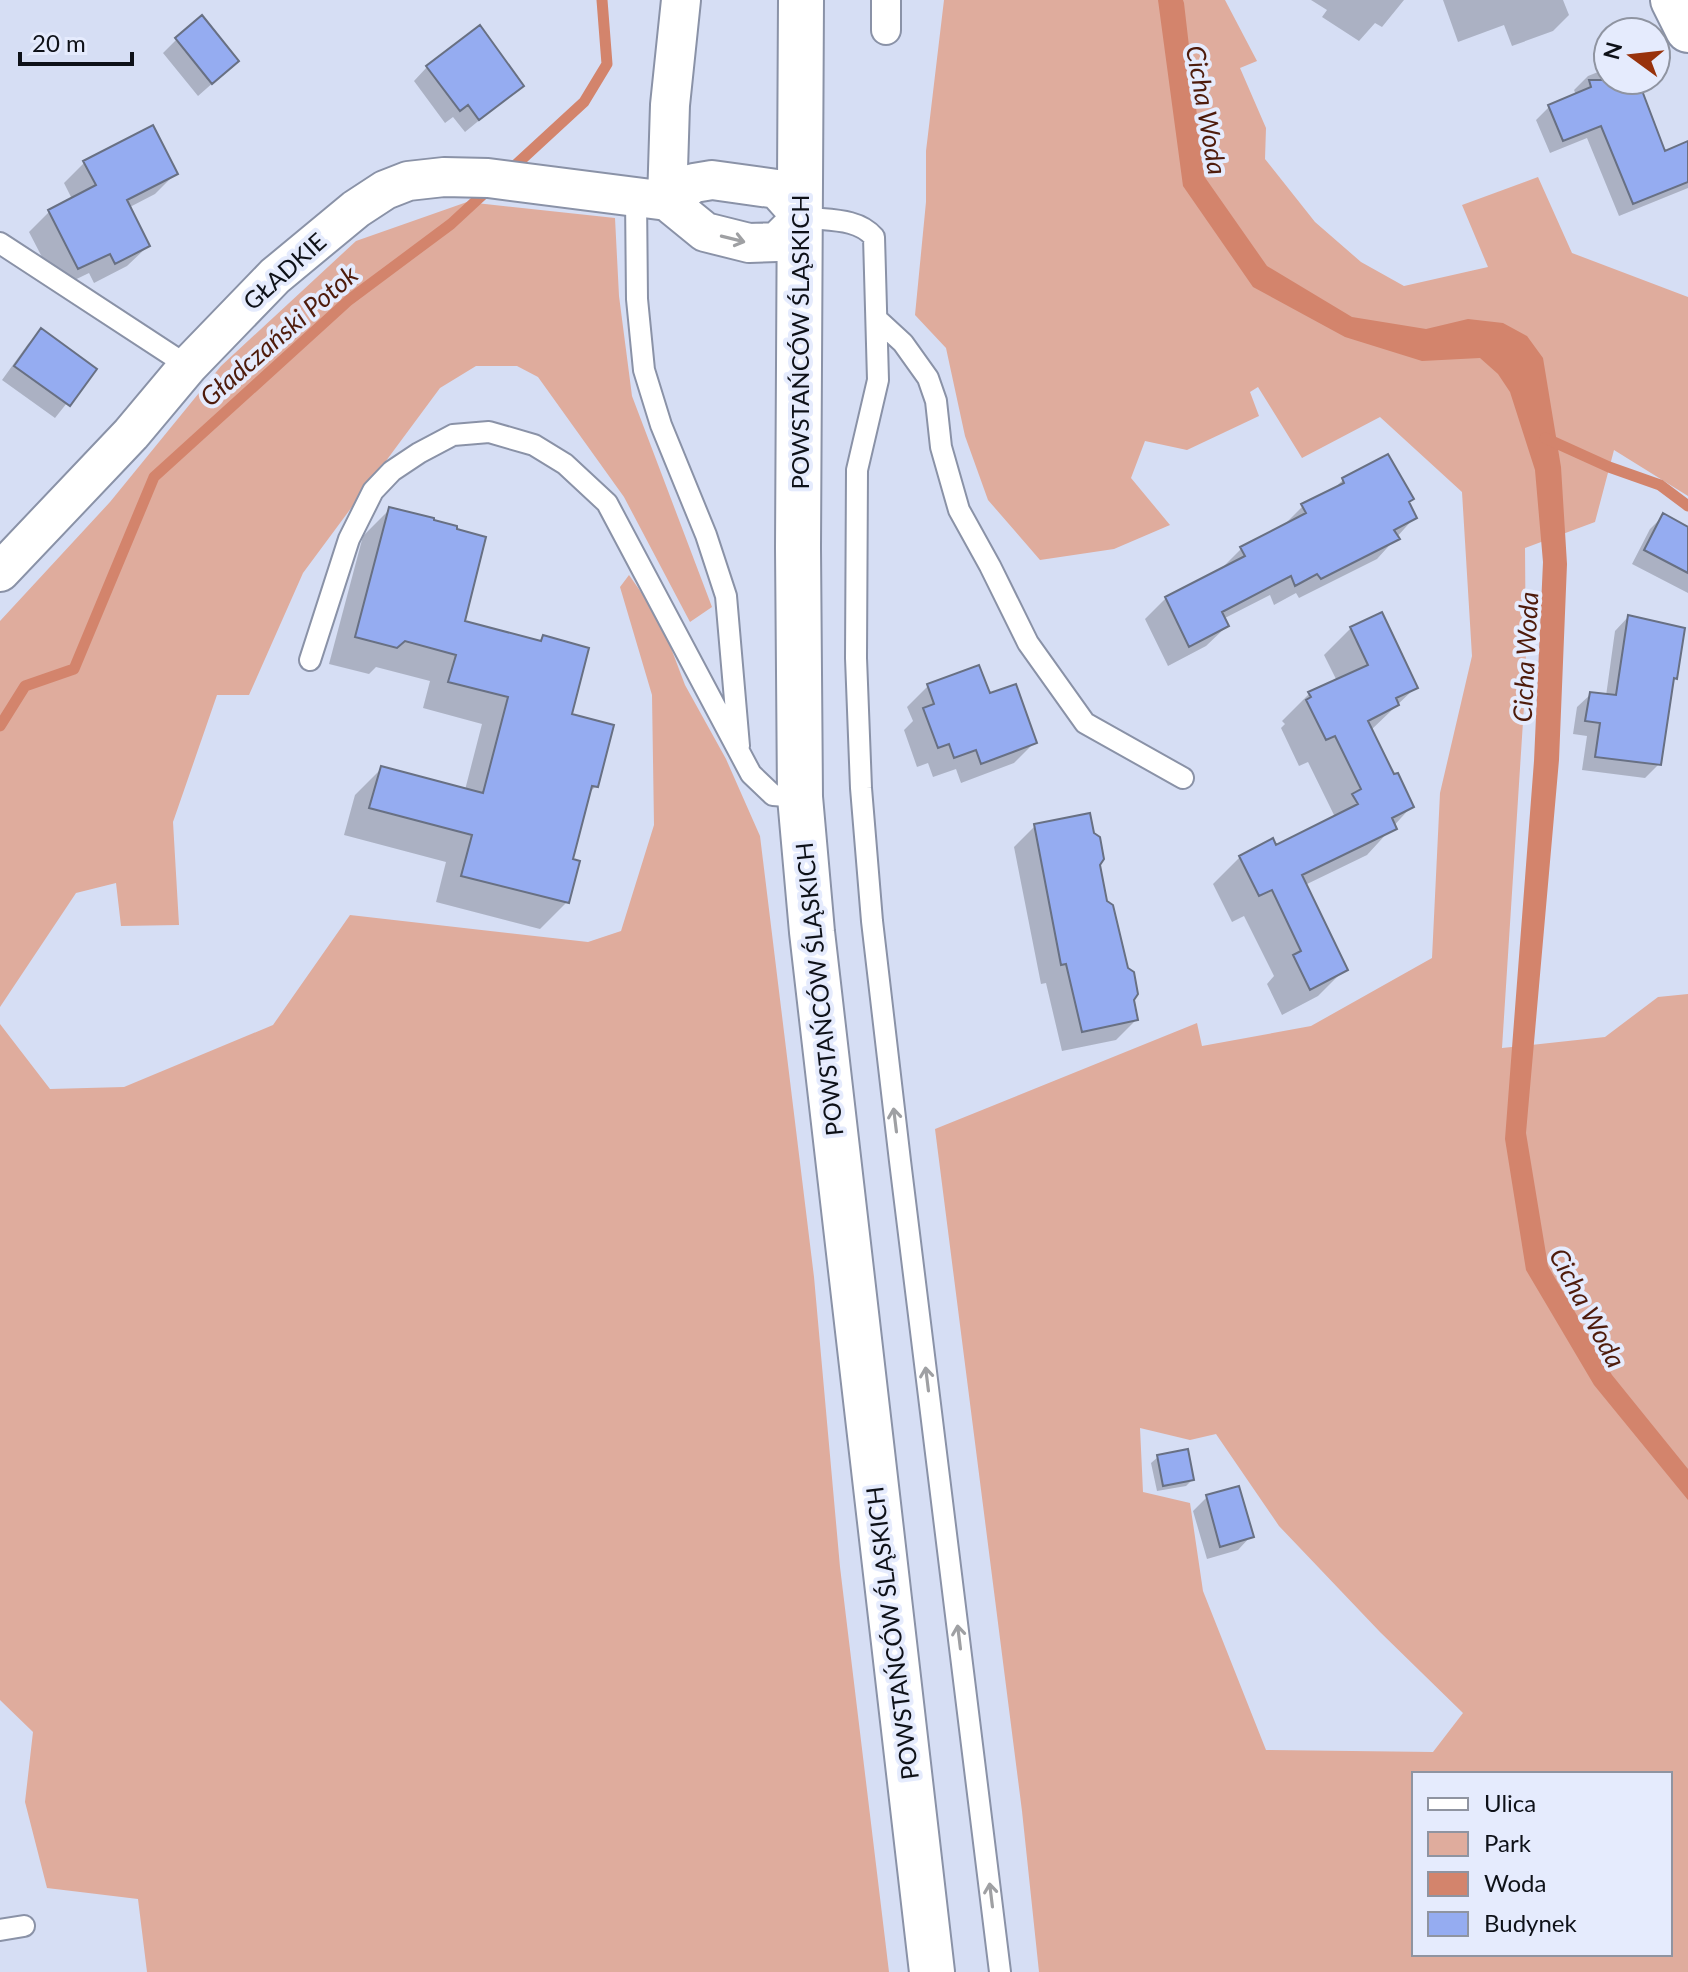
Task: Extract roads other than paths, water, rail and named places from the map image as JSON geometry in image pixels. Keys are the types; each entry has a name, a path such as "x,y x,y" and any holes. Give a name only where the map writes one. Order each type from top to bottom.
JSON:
{"street":[{"path":"651,199 670,105 681,0"},
{"name":"POWSTAŃCÓW ŚLĄSKICH","path":"801,0 800,797 812,932 932,1972"},
{"path":"886,0 886,30"},
{"path":"1673,0 1688,30"},
{"name":"GŁADKIE","path":"0,572 131,434 188,366 275,276 356,209 385,190 408,181 444,177 488,178 651,199"},
{"path":"712,180 777,189 802,217 777,242 749,243 705,232 651,199 694,183 712,180"}],"lane":[{"path":"651,199 637,299 644,370 661,425 706,535 726,596 739,754"},
{"path":"802,217 852,223 866,228 874,237 878,380 857,470 856,658 861,788 872,921 896,1131 1000,1972"},
{"path":"0,243 188,366"},
{"path":"878,320 903,343 928,378 936,401 941,447 959,510 1028,643 1085,723 1183,778"},
{"path":"310,660 349,539 373,491 392,471 453,435 489,432 534,445 565,464 607,503 751,774 773,795 800,797"},
{"path":"0,1930 24,1926"}],"water":[{"path":"1158,0 1183,0 1184,3 1204,176 1267,266 1352,317 1426,329 1468,319 1503,323 1527,336 1543,358 1561,467 1567,564 1559,760 1526,1133 1548,1266 1612,1375 1688,1469 1688,1500 1594,1385 1526,1270 1505,1139 1534,761 1543,562 1535,470 1510,392 1498,374 1480,358 1422,361 1345,337 1253,287 1183,186"}],"waterway":[{"name":"Gładczański Potok","path":"507,173 584,102 607,64 602,0"},
{"name":"Gładczański Potok","path":"0,726 25,686 74,669 154,477 349,300 451,224 491,187"},
{"path":"1545,438 1609,467 1660,485 1688,506"}],"water label":[{"name":"Cicha Woda","path":"1206,110"},
{"name":"Cicha Woda","path":"1526,657"},
{"name":"Cicha Woda","path":"1587,1308"}]}
